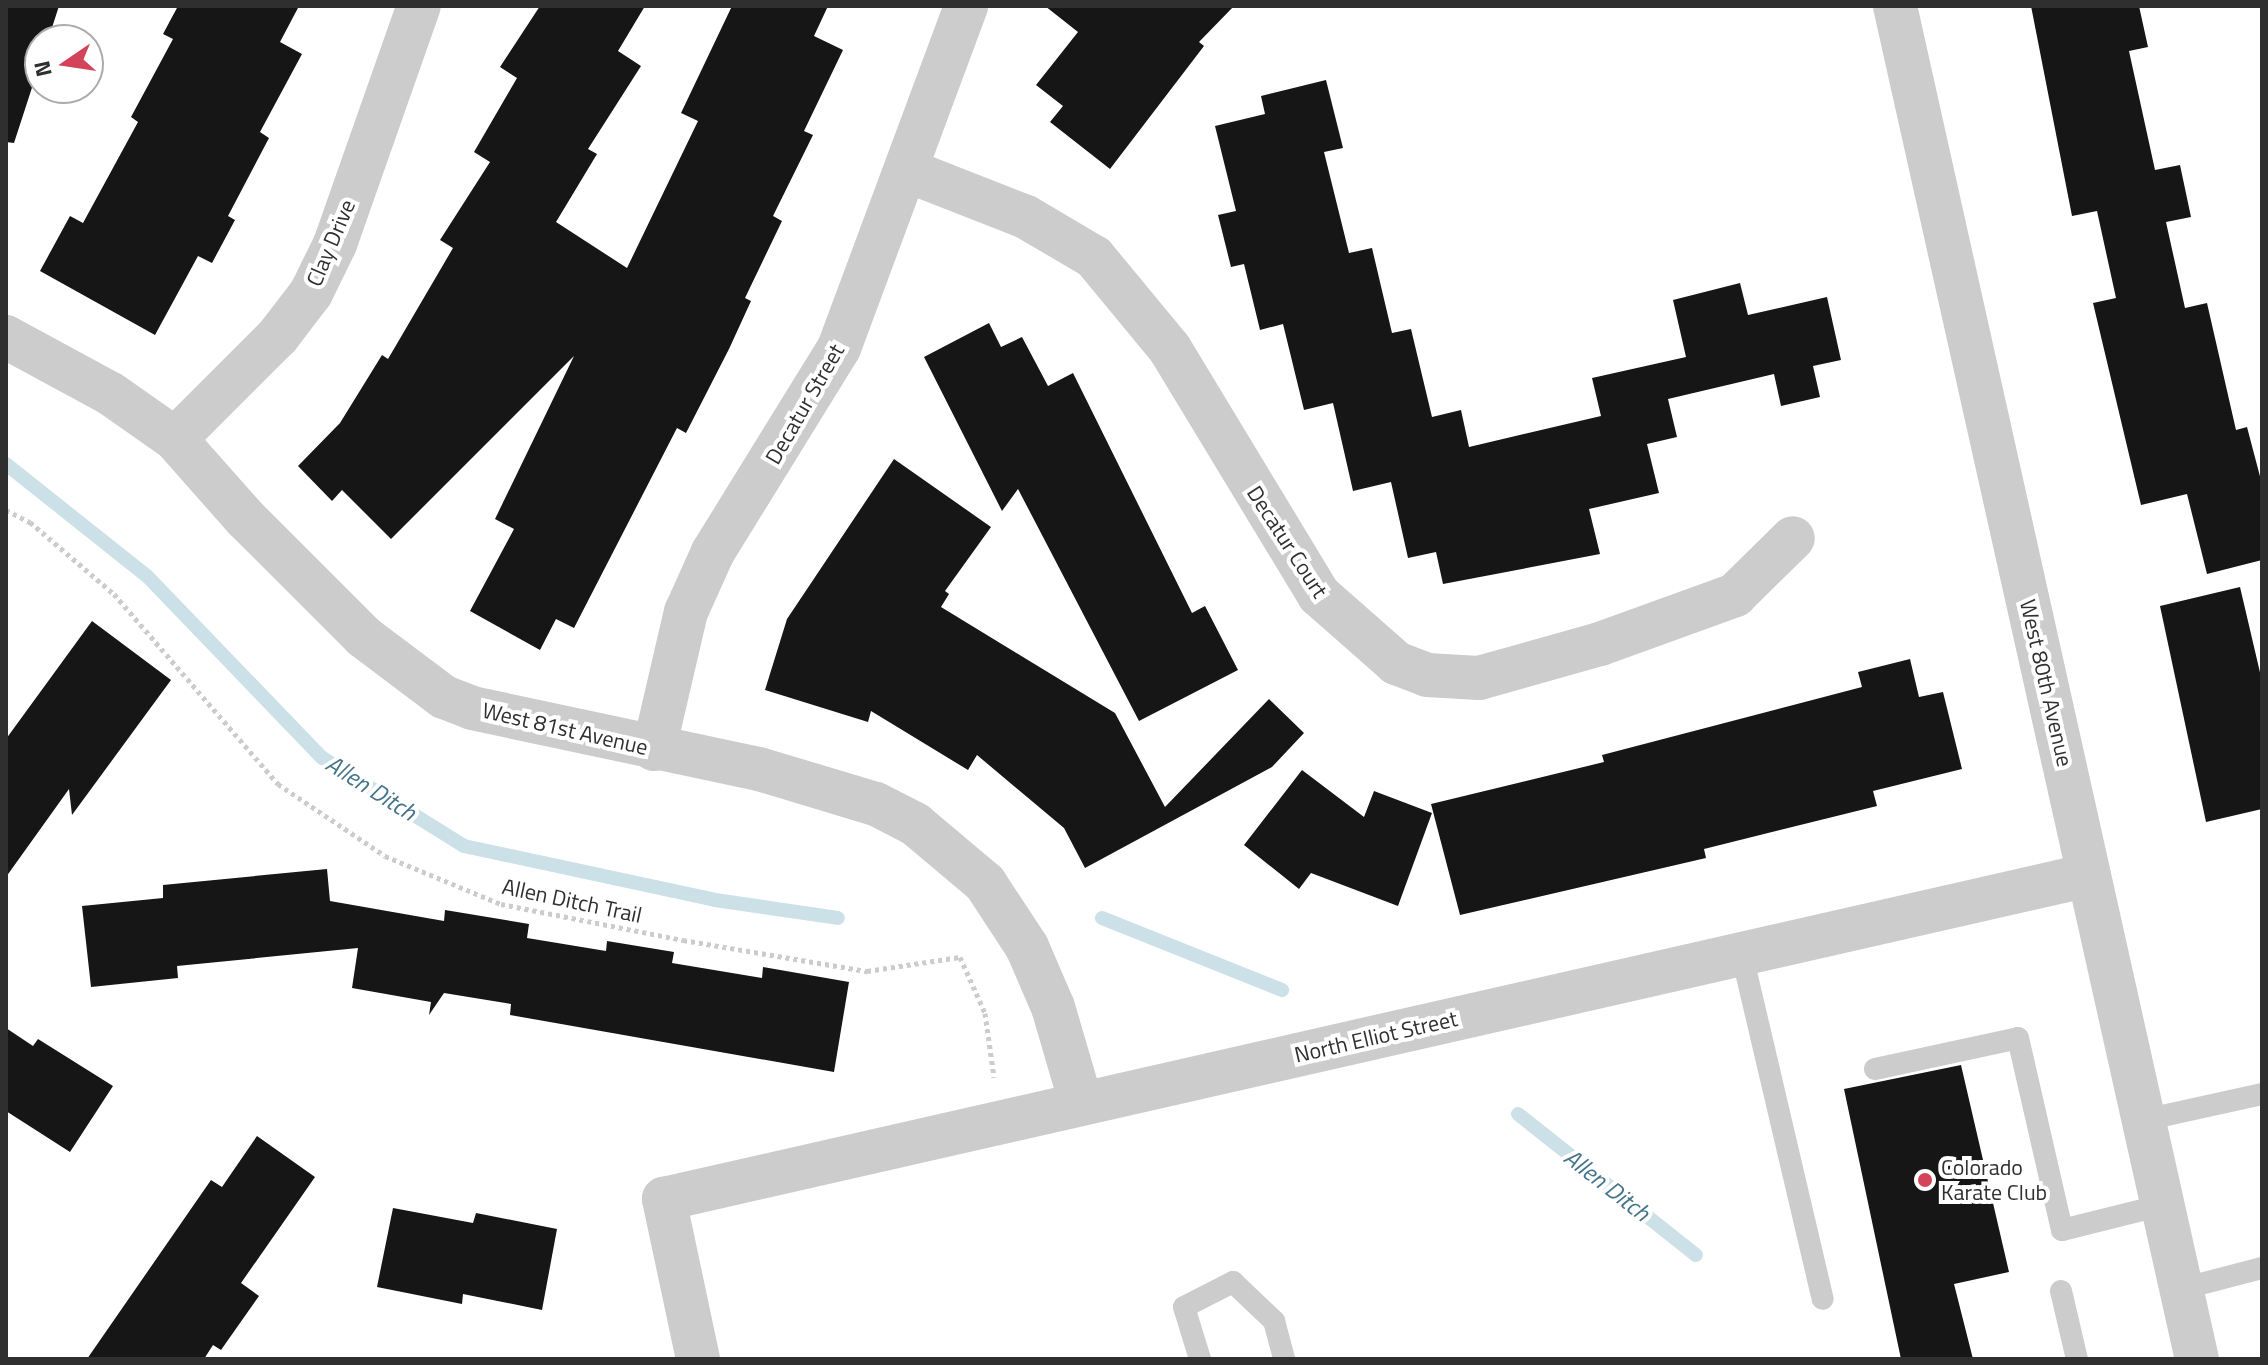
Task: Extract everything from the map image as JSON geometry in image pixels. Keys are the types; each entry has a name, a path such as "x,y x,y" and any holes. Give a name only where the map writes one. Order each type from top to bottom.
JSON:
{"street":[{"name":"Clay Drive","path":"175,439 278,336 311,293 335,244 419,6"},
{"name":"Decatur Street","path":"654,749 691,600 713,552 825,376 966,6"},
{"name":"West 80th Avenue","path":"1895,6 2197,1359"},
{"name":"Decatur Court","path":"906,170 1026,217 1094,257 1170,349 1319,595 1396,663 1427,675 1479,678 1600,644 1735,595 1793,538"},
{"name":"West 81st Avenue","path":"6,337 111,394 175,439 245,518 364,637 421,684 472,708 759,769 876,804 955,853 985,883 1027,947 1053,1007 1081,1103"},
{"name":"North Elliot Street","path":"698,1359 664,1199 2089,875"}],"lane":[{"path":"1742,955 1823,1299"},
{"path":"1875,1069 2018,1038 2062,1230 2162,1205"},
{"path":"2144,1120 2262,1094"},
{"path":"2181,1289 2262,1268"},
{"path":"1200,1359 1184,1307 1233,1282 1274,1321 1284,1359"},
{"path":"2061,1291 2077,1359"}],"path":[{"name":"Allen Ditch Trail","path":"6,510 30,522 114,594 278,784 385,856 501,904 683,940 867,971 960,957 985,1013 1001,1121"}],"building":[{"path":"6,6 59,6 53,24 24,24 24,104 27,104 14,143 6,142"},
{"path":"178,6 299,6 280,42 302,54 260,132 269,138 228,216 235,220 212,263 198,256 155,335 40,271 70,216 83,223 138,122 131,117 173,39 163,34"},
{"path":"540,6 645,6 618,51 641,66 588,149 597,154 556,222 627,268 698,121 681,113 732,6 828,6 814,36 843,50 804,131 813,135 773,216 782,221 745,298 751,301 729,349 686,433 677,428 574,628 556,619 540,650 470,611 514,529 495,519 574,356 391,539 342,490 332,501 298,466 340,423 382,355 388,359 453,248 440,240 490,162 474,152 517,78 500,67"},
{"path":"1045,6 1234,6 1199,42 1204,46 1110,169 1050,122 1063,106 1036,85 1078,32"},
{"path":"2031,6 2139,6 2148,47 2129,51 2155,170 2180,165 2191,217 2166,222 2185,308 2207,303 2236,430 2247,427 2262,484 2262,560 2207,574 2187,494 2141,505 2093,303 2116,298 2097,211 2072,216"},
{"path":"1326,80 1343,148 1324,152 1349,253 1372,248 1392,333 1411,329 1432,417 1461,410 1469,447 1601,416 1592,378 1686,357 1673,300 1740,283 1748,315 1827,297 1841,360 1813,366 1820,397 1781,406 1774,374 1668,399 1677,437 1647,444 1659,493 1589,509 1600,554 1443,584 1436,552 1408,558 1391,482 1353,491 1333,403 1304,410 1283,324 1260,330 1244,264 1231,267 1218,215 1236,211 1215,126 1265,114 1261,96"},
{"path":"989,323 1001,347 1022,337 1048,386 1073,373 1192,613 1205,606 1238,670 1139,721 1018,489 1002,511 924,357"},
{"path":"894,459 991,527 945,591 949,594 941,607 1115,713 1165,807 1269,699 1304,733 1272,767 1085,868 1064,828 977,755 968,770 871,711 868,722 765,690 787,619"},
{"path":"2240,587 2262,681 2262,809 2206,822 2160,606"},
{"path":"92,621 171,680 72,815 69,789 6,877 6,739"},
{"path":"1910,659 1919,697 1943,692 1962,769 1873,791 1877,806 1704,849 1706,858 1460,915 1431,804 1604,762 1602,755 1862,687 1858,672"},
{"path":"1302,770 1364,817 1374,791 1432,813 1398,906 1311,873 1299,889 1244,845"},
{"path":"327,869 330,901 444,921 445,910 529,924 527,938 606,951 607,941 674,952 672,963 762,978 763,967 849,982 834,1072 510,1015 511,1004 444,993 429,1015 431,1002 352,988 358,948 177,966 178,978 91,987 82,906 163,898 163,885"},
{"path":"6,1028 33,1046 38,1039 113,1086 70,1152 6,1111"},
{"name":"Colorado Karate Club","path":"1961,1065 2009,1272 1954,1284 1973,1359 1901,1359 1844,1089"},
{"path":"257,1136 315,1177 241,1283 259,1296 221,1350 213,1345 204,1359 87,1359 211,1180 222,1187"},
{"path":"393,1208 473,1223 476,1213 557,1229 542,1310 463,1294 462,1304 377,1287"}],"waterway":[{"name":"Allen Ditch","path":"6,464 147,576 321,757 464,846 715,900 838,918"},
{"name":"Allen Ditch","path":"1102,918 1282,990"},
{"name":"Allen Ditch","path":"1518,1114 1696,1255"}],"place":[{"name":"Colorado Karate Club","path":"1925,1180"}]}
